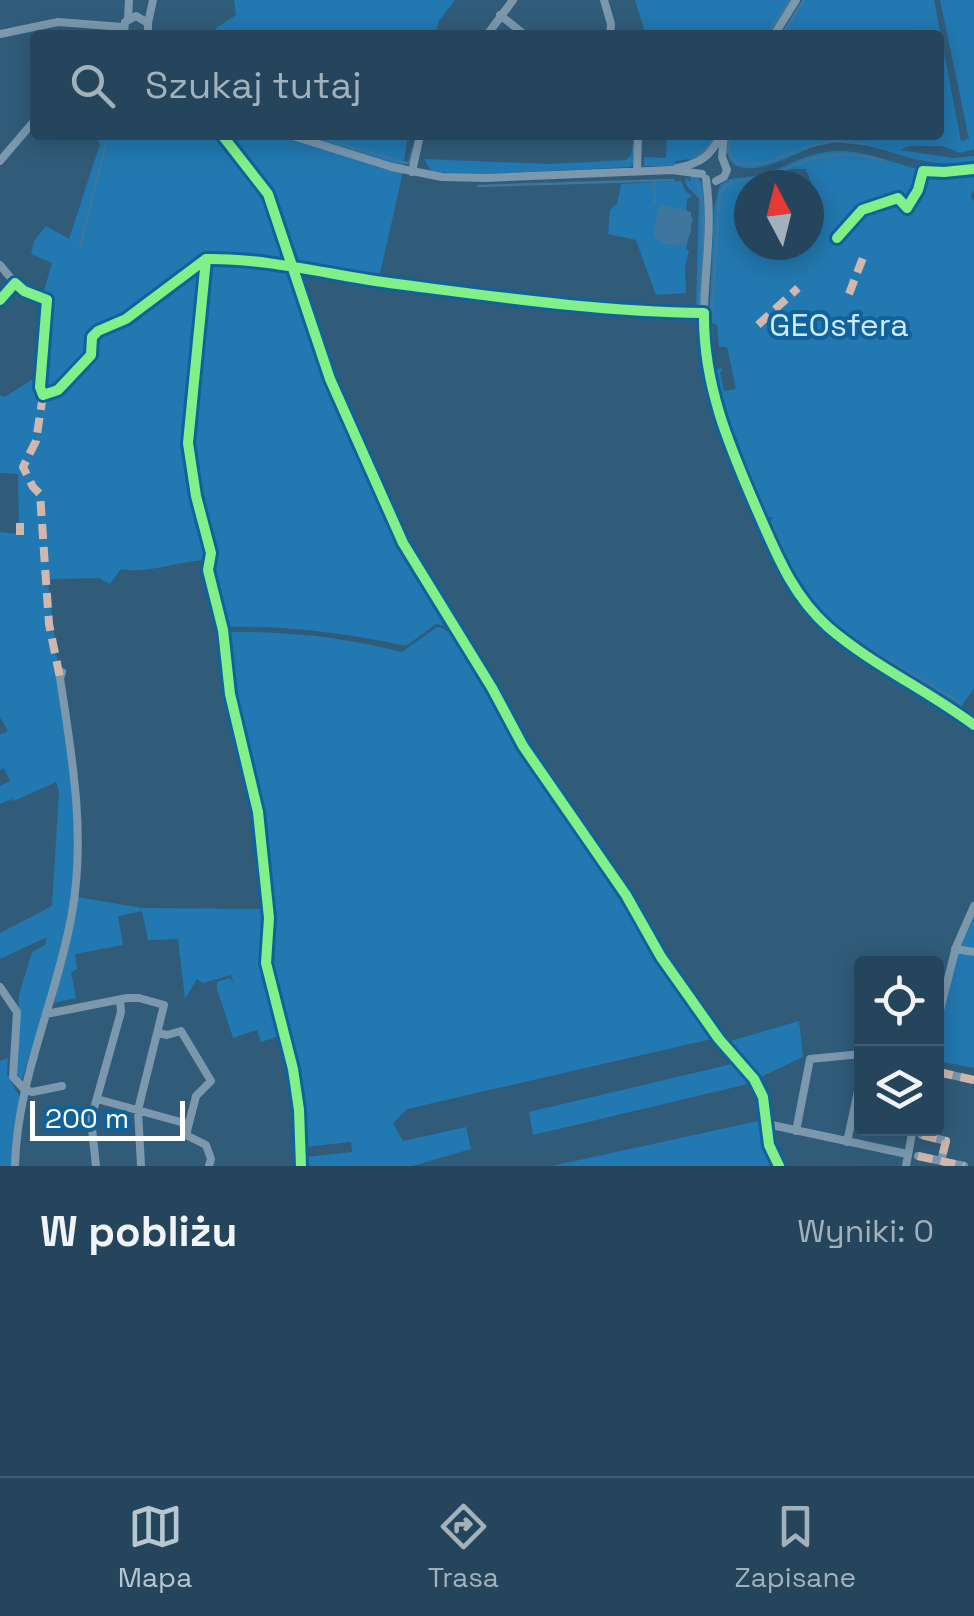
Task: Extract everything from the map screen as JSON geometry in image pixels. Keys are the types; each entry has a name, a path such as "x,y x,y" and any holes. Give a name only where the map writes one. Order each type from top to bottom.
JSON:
{"street":[{"path":"148,30 153,0"},
{"path":"490,30 513,0"},
{"path":"604,0 610,30"},
{"path":"777,30 796,0"},
{"path":"125,27 126,2"},
{"path":"500,15 519,30"},
{"path":"0,34 58,22 125,27 139,16 148,23"},
{"path":"0,161 30,126"},
{"path":"306,140 412,172 468,178 672,170 701,163 720,140"},
{"path":"412,172 419,140"},
{"path":"637,172 638,140"},
{"path":"672,170 708,178 728,170 722,157 723,140"},
{"path":"711,154 722,157"},
{"path":"701,163 708,178 704,325 710,386 723,430 785,572 809,608 837,634 974,725"},
{"path":"0,266 15,283 0,300"},
{"path":"15,1166 24,1090 69,931 78,871 78,802 62,672"},
{"path":"944,994 955,949 974,906"},
{"path":"955,949 974,952"},
{"path":"0,986 16,1012 13,1077 24,1090 32,1092 62,1086"},
{"path":"46,1014 139,998 164,1005 138,1110 136,1125 142,1166"},
{"path":"96,1166 91,1130 121,1012 120,1000"},
{"path":"158,1033 181,1031 211,1081 196,1096 186,1135 206,1146 211,1159 209,1166"},
{"path":"719,1040 754,1079 763,1097 769,1146 779,1166"},
{"path":"796,1131 810,1059 854,1055"},
{"path":"944,1073 974,1080"},
{"path":"97,1098 188,1124"},
{"path":"846,1142 854,1107"},
{"path":"767,1124 908,1154"},
{"path":"906,1166 911,1136"},
{"path":"926,1136 946,1141 942,1161"},
{"path":"918,1156 964,1166"}],"green space":[{"path":"234,0 455,0 436,30 216,30 236,15"},
{"path":"635,0 791,0 772,30 644,30"},
{"path":"802,0 934,0 940,30 783,30"},
{"name":"GEOsfera","path":"940,0 974,0 974,149 960,153 943,146 910,146 900,150 953,158 974,156 974,190 970,197 974,201 974,688 961,707 846,636 813,605 793,575 768,523 774,517 766,518 721,409 712,371 723,370 720,372 724,391 736,389 727,347 719,347 717,325 709,322 714,208 720,185 734,178 734,260 824,260 824,170 775,170 809,156 836,151 867,154 943,173 959,172 958,163 926,161 846,143 818,145 762,167 740,167 729,158 728,140 944,140 944,52 961,141 969,139"},
{"path":"98,140 407,140 379,277 298,267 270,198 256,177 290,264 204,258 191,370 188,443 197,517 209,553 206,560 142,570 121,569 110,584 99,578 48,582 58,665 55,667 74,798 76,873 59,964 21,1082 16,1071 19,995 32,952 45,945 47,937 0,959 0,933 52,906 59,792 56,782 0,804 0,786 10,781 4,768 0,770 0,735 8,731 0,717 0,532 19,534 18,474 0,473 0,395 5,397 36,377 41,301 52,263 31,254 34,241 46,226 69,239 100,144"},
{"path":"634,140 630,167 465,175 431,171 424,159 549,164 626,160"},
{"path":"667,140 716,140 712,151 691,164 690,159 675,161 675,166 644,166 644,157 666,158"},
{"path":"691,176 698,177 706,190 700,310 696,308 699,199 686,185 685,177 690,182"},
{"path":"681,181 692,196 686,209 693,218 686,249 686,293 656,295 636,240 608,234 610,210 617,204 621,184"},
{"path":"207,261 294,270 360,454 403,544 451,627 436,624 406,646 315,631 222,627 210,567 213,552 198,496 189,426"},
{"path":"402,280 487,289 594,305"},
{"path":"437,627 454,636 470,655 525,747 629,903 658,956 716,1038 407,1109 393,1123 403,1141 466,1127 471,1149 412,1166 306,1166 306,1157 352,1152 351,1142 304,1147 297,1068 270,965 270,896 262,810 227,635 295,634 402,652"},
{"path":"77,897 142,908 263,909 264,964 282,1035 261,1042 257,1030 233,1038 217,989 217,982 230,978 234,984 231,975 203,983 197,979 185,999 178,939 148,940 142,911 118,916 123,945 75,954 77,969 71,972 76,998 54,1003"},
{"path":"974,918 974,1068 944,1062 944,1007"},
{"path":"799,1021 803,1057 757,1079 727,1042"},
{"path":"8,1058 7,1074 20,1098 12,1166 0,1166 0,1061"},
{"path":"736,1063 749,1082 744,1085 533,1135 529,1112"},
{"path":"758,1121 777,1166 552,1166"}],"shaded area":[{"path":"659,207 691,212 691,232 685,245 664,244 653,236"}],"waterway":[{"path":"769,30 790,0"},
{"path":"785,30 804,0"},
{"path":"80,247 107,140"},
{"path":"328,140 406,163 413,149"},
{"path":"695,158 711,140"},
{"path":"730,140 728,152 738,164 766,163 796,151"},
{"path":"803,148 834,141 868,144"},
{"path":"783,170 838,154 884,161"},
{"path":"478,186 673,180"},
{"path":"696,181 703,207 699,309"},
{"path":"654,182 655,202"},
{"path":"711,323 720,192 734,182"},
{"path":"711,327 713,359"},
{"path":"715,372 730,427 768,517"},
{"path":"771,522 798,579 825,614 861,643 961,704"}],"marked path":[{"path":"849,294 864,255"},
{"path":"758,325 798,288"},
{"path":"43,395 36,441 23,467 40,494 49,624 60,678"},
{"path":"20,523 20,535"},
{"path":"944,1073 974,1080"},
{"path":"926,1136 946,1141 941,1161"},
{"path":"918,1156 964,1166"}],"cycle path":[{"path":"226,140 268,194 330,379 403,543 523,746 626,895 661,957 719,1039 754,1079 763,1097 769,1145 779,1166"},
{"path":"837,238 862,210 898,198 907,208 923,171 974,169"},
{"path":"206,259 188,443 196,496 211,553 208,570 223,630 230,694 258,812 269,918 266,963 293,1069 301,1166"},
{"path":"0,300 15,283 47,300 40,387 43,395 58,390 91,355 92,337 98,331 126,319 206,259 278,264 550,303 704,313 708,365 720,414 778,557 804,601 845,641 974,725"}]}
